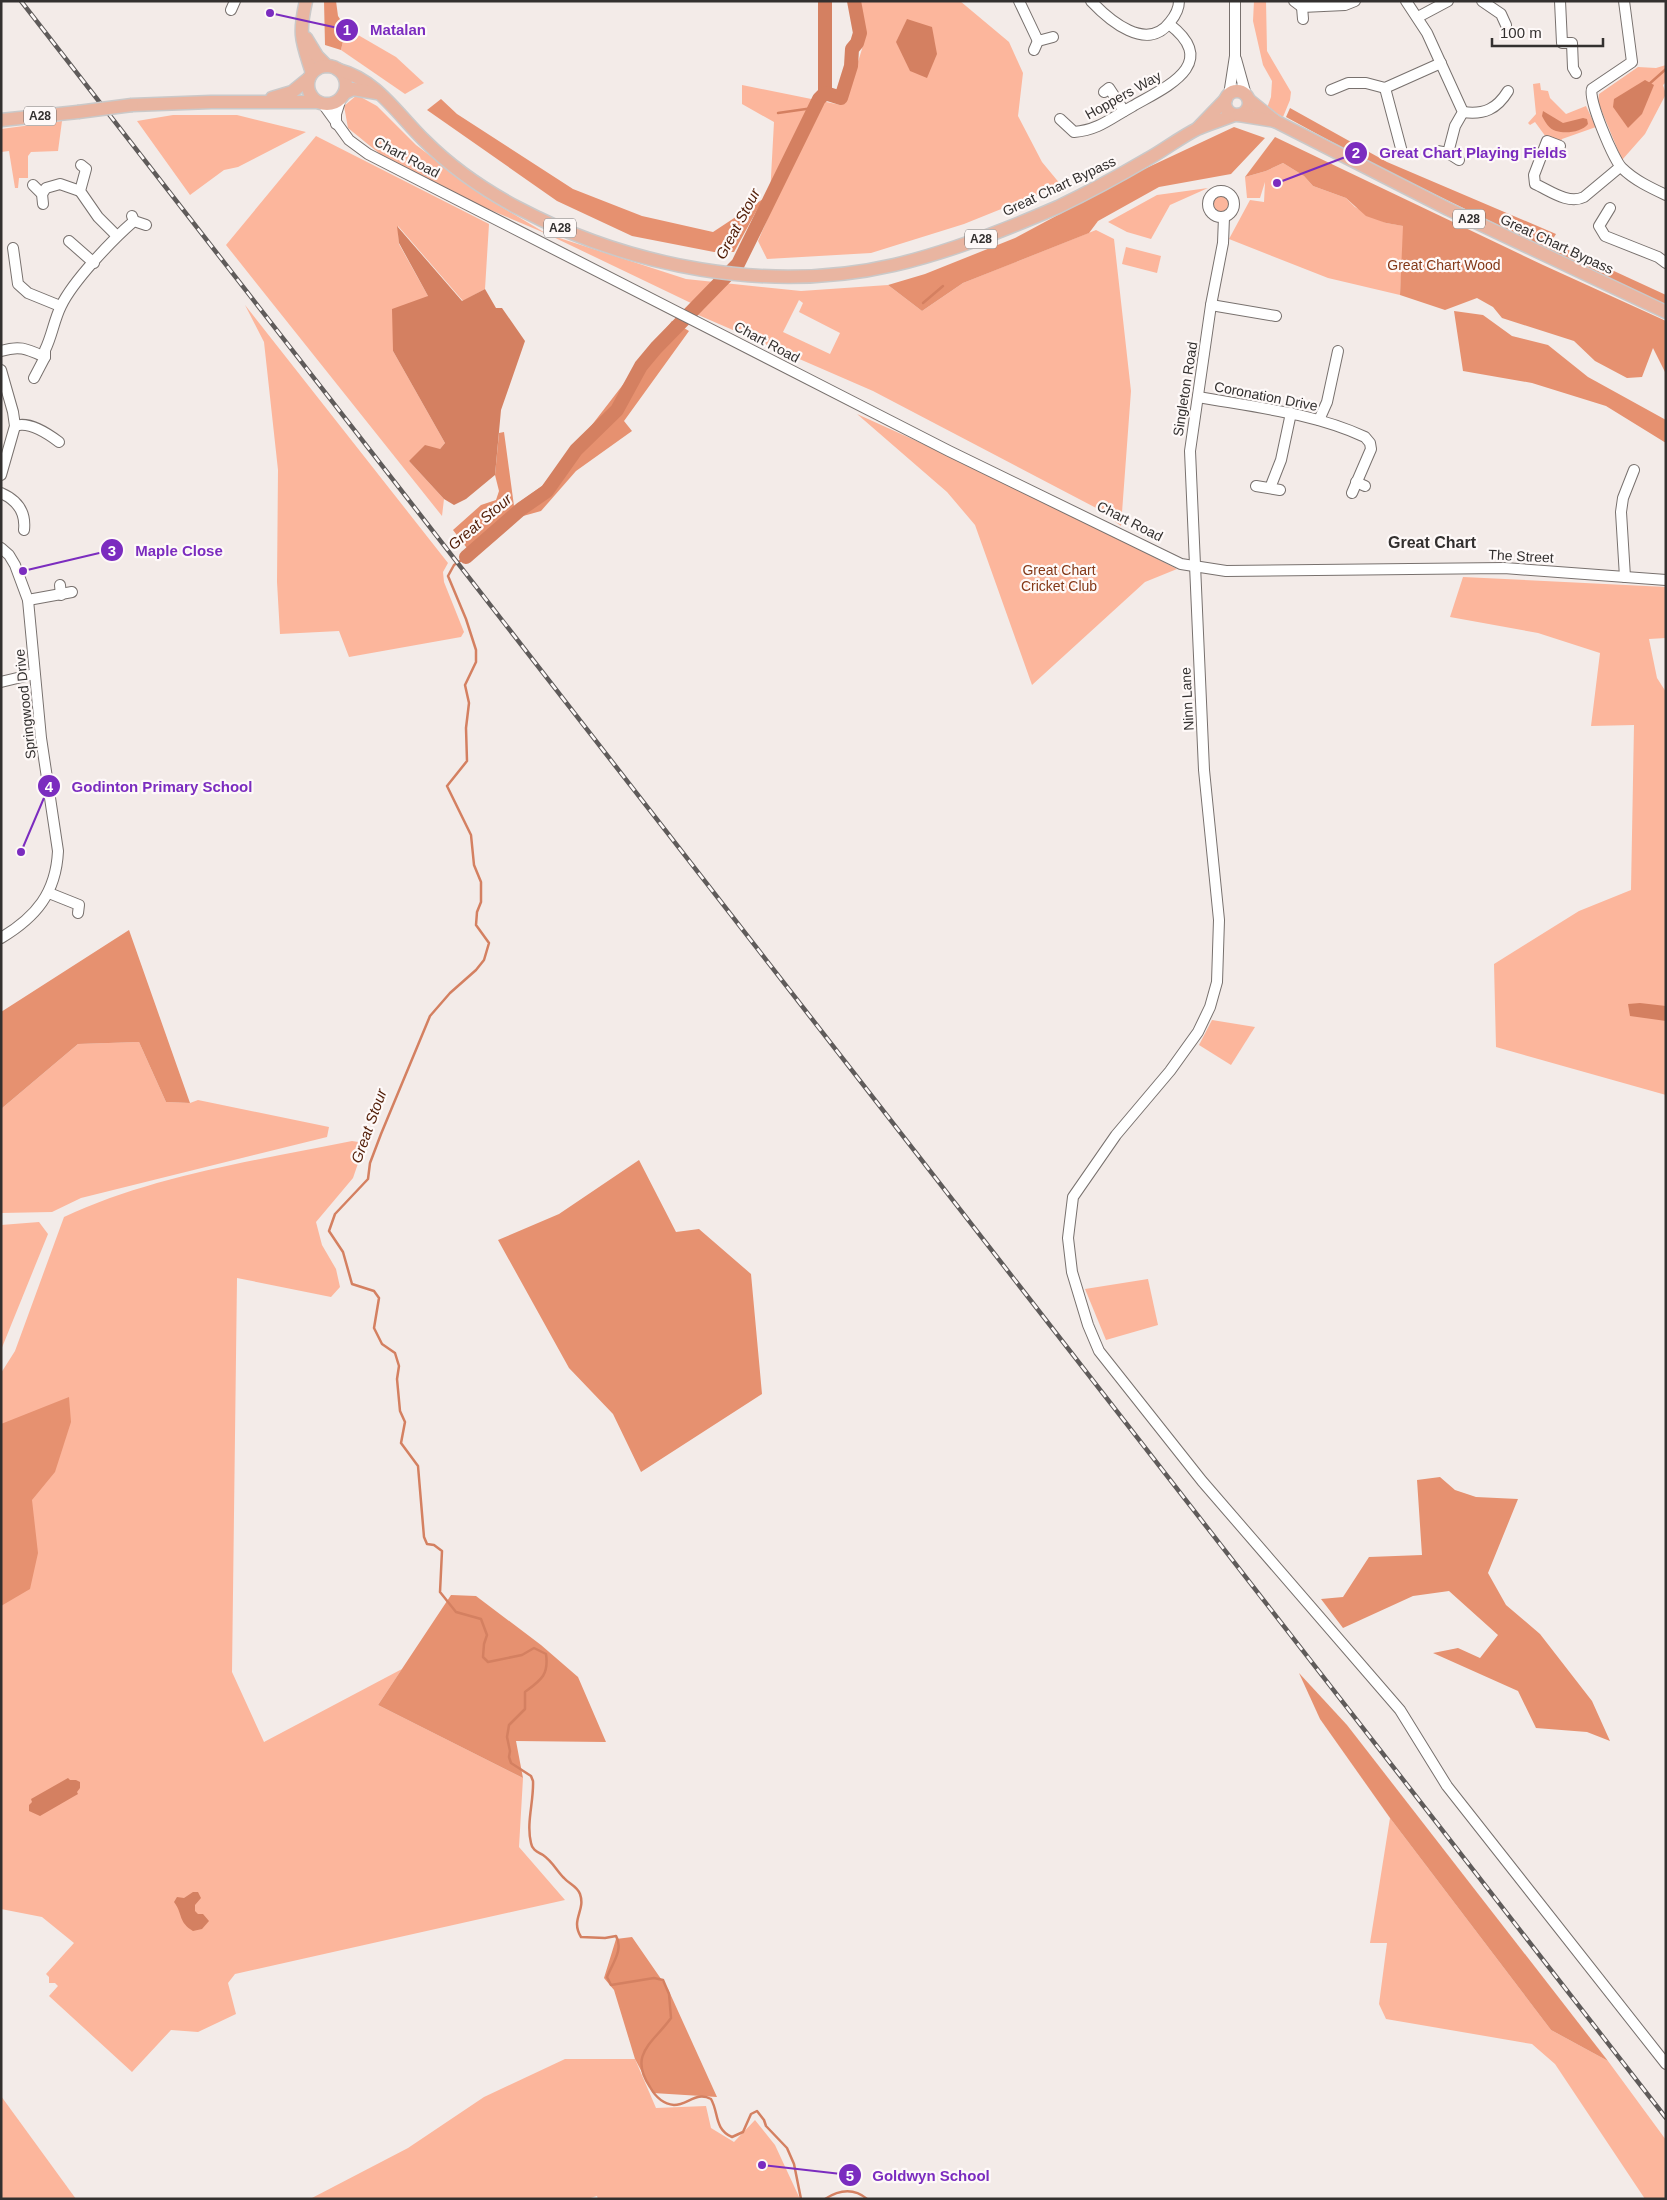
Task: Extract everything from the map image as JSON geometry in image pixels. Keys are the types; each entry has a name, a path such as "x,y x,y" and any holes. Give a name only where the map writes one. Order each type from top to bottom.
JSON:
{"main road":[{"path":"306,1 302,18 302,45 310,76 308,92 320,103 335,103 349,90 358,89 382,94"},
{"path":"302,18 310,45 321,60 346,80 343,96"},
{"path":"310,76 319,68 333,68"},
{"name":"Great Chart Bypass","path":"333,68 361,78 382,94 442,157 477,183 514,206 597,243 645,258 713,271 742,274 805,276 849,272 892,266 950,250 1060,206 1146,160 1198,128 1236,115 1275,121"},
{"name":"A28","path":"260,101 292,92 310,76"},
{"path":"1235,92 1247,98 1247,110 1236,115 1226,107 1227,97 1235,92"},
{"name":"Great Chart Bypass","path":"1198,128 1227,97"},
{"name":"Great Chart Bypass","path":"1247,98 1275,121 1448,209 1666,312"},
{"name":"A28","path":"1,120 132,105 260,101 320,103"}],"street":[{"path":"1019,1 1036,46 1053,37"},
{"path":"1091,1 1118,25 1130,32 1144,34 1157,32 1169,24 1177,11 1179,1"},
{"path":"1227,97 1234,56 1235,1"},
{"path":"1303,19 1298,4 1345,5 1355,1"},
{"path":"1406,1 1418,17 1463,112"},
{"path":"1418,17 1448,1"},
{"path":"1482,1 1505,12 1506,25"},
{"path":"1560,1 1562,43 1572,43 1573,68 1576,73"},
{"path":"1624,1 1632,62 1590,92 1602,128 1620,167 1635,178 1666,195"},
{"name":"Hoppers Way","path":"1060,119 1074,137 1091,131 1176,82 1187,69 1190,58 1188,47 1181,34 1169,24"},
{"path":"1234,56 1247,98"},
{"path":"1331,90 1348,83 1366,83 1385,88 1441,63"},
{"path":"1104,92 1110,88 1124,111"},
{"path":"1385,88 1402,152"},
{"path":"1463,112 1477,114 1486,112 1499,103 1508,91"},
{"path":"336,124 336,114 343,96"},
{"name":"Chart Road","path":"320,103 349,140 368,154 949,451 1182,564 1195,567"},
{"path":"1459,160 1443,152 1463,112"},
{"path":"1560,146 1547,141 1534,175 1535,184 1569,199 1584,197 1620,167"},
{"path":"80,191 88,167"},
{"path":"33,185 42,199 46,188 60,184 80,191 98,217 117,236"},
{"path":"1610,208 1599,226 1605,236 1658,257 1666,263"},
{"name":"Singleton Road","path":"1195,567 1190,451 1223,243 1224,217"},
{"path":"34,378 45,356 45,350 60,306 69,292 133,218 146,225"},
{"path":"69,241 94,263"},
{"path":"14,248 18,284 28,293 60,306"},
{"path":"1212,304 1276,316"},
{"path":"1,351 16,347 45,356"},
{"path":"1319,420 1327,402 1339,358"},
{"path":"1,475 15,426 2,377"},
{"name":"Coronation Drive","path":"1198,397 1291,413 1319,420 1362,436 1370,443 1370,452 1361,484 1352,493"},
{"path":"1256,486 1275,489 1291,413"},
{"path":"15,426 21,424 29,425 59,442"},
{"path":"1625,577 1621,512 1623,498 1634,470"},
{"path":"1,493 19,506 25,520 24,530"},
{"name":"Springwood Drive","path":"1,548 9,555 15,565 28,600 32,624 34,674 41,738 58,851 56,870 49,892 27,921 1,938"},
{"name":"The Street","path":"1195,567 1226,571 1504,568 1666,580"},
{"name":"Ninn Lane","path":"1195,567 1204,770 1219,920 1217,982 1210,1007 1198,1032 1170,1071 1116,1135 1073,1197 1068,1238 1072,1272 1088,1325 1099,1351 1202,1481 1400,1710 1447,1786 1666,2064"},
{"path":"28,600 60,590 72,592"},
{"path":"1,682 34,674"},
{"path":"49,892 81,906"}],"green space":[{"path":"324,1 336,1 338,16 346,28 341,50 325,45"},
{"path":"859,1 960,1 1009,42 1023,73 1018,116 1042,162 1061,185 964,224 871,253 767,259 758,241 776,199 770,195 774,122 742,104 742,85 841,105 864,42 865,30"},
{"path":"1254,1 1266,1 1267,51 1291,92 1283,117 1267,108 1271,97 1272,81 1263,65 1253,21"},
{"path":"346,28 396,57 424,83 405,94 341,50"},
{"path":"1666,65 1666,82 1663,85 1666,94 1645,134 1622,160 1598,102 1599,94 1638,67 1656,68"},
{"path":"1540,83 1541,90 1548,91 1550,98 1566,114 1586,106 1596,127 1562,139 1560,143 1546,137 1535,122 1530,125 1528,123 1536,114 1533,84"},
{"path":"357,95 377,106 416,145 483,196 547,234 481,206 380,154 348,128 344,106"},
{"path":"441,99 457,114 573,189 642,216 713,232 763,199 734,252 714,252 632,236 557,201 427,110"},
{"path":"1290,108 1387,162 1556,234 1551,242 1666,295 1666,307 1365,160 1286,117"},
{"path":"173,115 237,115 306,132 238,167 224,170 190,195 137,121"},
{"path":"62,121 58,151 31,152 28,156 28,178 19,178 18,188 15,188 9,151 1,152 1,129"},
{"path":"1234,127 1265,138 1231,174 1159,187 1098,221 1089,233 963,283 922,311 888,285 925,274 1015,238 1138,172"},
{"path":"316,136 489,224 485,289 463,301 398,226 399,244 428,296 393,351 445,443 440,449 409,461 444,499 442,516 226,245"},
{"name":"Great Chart Wood","path":"1275,137 1543,265 1666,321 1666,374 1653,348 1642,377 1627,378 1595,361 1574,341 1502,318 1493,307 1477,298 1445,310 1400,295 1403,226 1386,223 1366,216 1346,198 1313,186 1304,176 1283,163 1266,171 1245,177"},
{"path":"1283,163 1304,176 1313,186 1346,198 1355,207 1386,223 1404,226 1400,295 1328,278 1229,239 1250,200 1264,202 1265,182 1260,198 1247,198 1245,177 1266,171"},
{"path":"1208,188 1170,205 1151,239 1127,232 1108,222 1157,195"},
{"path":"1221,194 1228,197 1231,204 1228,211 1221,214 1214,211 1211,204 1214,197"},
{"path":"1096,230 1114,239 1131,391 1121,526 1100,510 873,391 696,314 693,304 547,234 686,279 801,291 888,285 922,311 963,283","holes":["799,300 803,303 799,312 840,333 830,354 783,332"]},
{"path":"1126,247 1161,256 1157,273 1122,264"},
{"path":"245,305 448,563 443,572 444,582 464,632 461,637 349,657 339,631 280,634 277,582 278,470 264,342"},
{"name":"Great Chart Wood","path":"1454,311 1483,315 1512,336 1548,345 1588,377 1666,420 1666,443 1606,406 1532,383 1463,371"},
{"path":"672,321 689,331 624,421 632,431 576,471 541,511 516,518 473,556 453,530 481,505 496,500 499,491 495,475 499,433 504,432 514,506 542,486 568,456"},
{"name":"Great Chart Cricket Club","path":"857,414 985,472 1177,569 1145,582 1032,685 975,525 947,492"},
{"path":"1463,577 1666,587 1666,638 1649,639 1657,678 1666,692 1666,1095 1496,1047 1494,964 1579,911 1631,890 1634,725 1591,726 1600,653 1538,633 1450,617"},
{"path":"129,930 190,1103 166,1102 139,1042 78,1044 1,1109 1,1012"},
{"path":"1212,1020 1255,1027 1231,1065 1199,1045"},
{"path":"139,1042 166,1102 190,1103 198,1100 329,1127 327,1137 81,1198 52,1212 1,1213 1,1109 78,1044"},
{"path":"352,1141 365,1143 353,1178 316,1222 322,1245 336,1269 340,1287 331,1297 237,1278 232,1672 264,1742 402,1669 378,1705 523,1778 519,1847 565,1900 235,1974 228,1983 236,2014 198,2032 171,2030 132,2072 49,1996 58,1986 55,1983 49,1983 49,1977 46,1974 74,1943 42,1917 1,1909 1,1373 15,1351 64,1217 132,1190 168,1180"},
{"path":"639,1160 676,1232 699,1229 751,1274 762,1394 641,1472 613,1414 569,1368 498,1240 559,1214"},
{"path":"39,1222 48,1234 1,1350 1,1225"},
{"path":"1148,1279 1158,1325 1106,1340 1085,1289"},
{"path":"69,1397 71,1422 55,1472 32,1500 38,1553 30,1589 1,1606 1,1424"},
{"path":"1440,1477 1455,1490 1476,1497 1518,1499 1488,1573 1506,1605 1540,1634 1592,1701 1610,1741 1587,1732 1536,1728 1518,1691 1433,1653 1458,1648 1480,1658 1498,1635 1449,1591 1413,1596 1343,1628 1321,1599 1343,1597 1369,1557 1422,1555 1417,1480"},
{"path":"451,1595 476,1596 541,1645 578,1677 606,1742 516,1741 523,1778 378,1705"},
{"path":"1299,1673 1347,1725 1608,2061 1551,2030 1390,1818 1320,1719"},
{"path":"1390,1818 1551,2030 1608,2061 1666,2140 1666,2199 1645,2199 1555,2064 1532,2044 1386,2019 1379,2004 1387,1943 1370,1943"},
{"path":"632,1937 668,1989 717,2097 653,2093 635,2059 614,1990 604,1978 616,1939"},
{"path":"565,2059 635,2059 656,2108 706,2106 711,2128 734,2142 755,2120 775,2145 800,2199 598,2199 597,2196 587,2199 310,2199 408,2148 484,2097"},
{"path":"1,2096 76,2199 1,2199"}],"shaded area":[{"path":"907,19 932,27 937,54 927,78 910,71 896,42"},
{"path":"1645,80 1654,85 1642,114 1628,128 1613,107 1614,99"},
{"path":"1543,111 1563,123 1583,118 1587,119 1588,124 1582,129 1573,132 1556,131 1551,129 1546,123 1542,116"},
{"path":"397,226 462,301 485,289 496,308 502,308 525,341 501,410 495,475 466,499 454,505 444,499 409,461 425,445 440,449 445,443 393,351 392,309 428,296 399,243"},
{"path":"1640,1003 1666,1006 1666,1021 1630,1016 1628,1004"},
{"path":"68,1778 80,1782 78,1794 40,1816 29,1811 31,1799"},
{"path":"193,1892 198,1892 201,1898 195,1905 195,1911 198,1914 203,1914 209,1921 202,1929 193,1931 183,1921 174,1902 177,1897 184,1898"}],"waterway":[{"path":"825,1 825,93"},
{"name":"Great Stour","path":"466,557 521,509 547,491 576,450 617,410 641,366 656,348 738,264 819,99 825,93 841,98 851,66 852,49 857,43 860,33 854,1"},
{"path":"1648,85 1666,69"},
{"path":"778,113 813,108 819,99"},
{"path":"923,303 943,286"},
{"name":"Great Stour","path":"466,557 454,565 448,576 466,619 476,650 476,662 465,685 469,703 466,728 467,761 447,786 471,835 474,865 481,882 481,902 477,912 476,925 489,943 484,960 476,970 450,993 430,1016 381,1134 370,1163 368,1179 335,1214 329,1231 343,1252 352,1284 374,1291 379,1298 374,1328 382,1344 395,1353 399,1366 397,1379 400,1411 405,1422 401,1443 418,1466 424,1537 427,1544 434,1545 442,1551 440,1592 456,1612 481,1619 487,1635 483,1657 488,1662 522,1655 534,1648 546,1654 547,1661 543,1676 525,1692 525,1709 509,1725 507,1737 510,1751 509,1757 511,1763 531,1776 533,1781 529,1828 533,1847 549,1860 564,1878 579,1891 581,1905 577,1925 581,1937 605,1938 616,1936 619,1946 618,1951 607,1977 611,1985 654,1978 663,1980 669,1994 671,2018 651,2042 642,2057 641,2066 644,2076 654,2093 660,2099 670,2104 679,2104 696,2097 711,2099 722,2130 732,2137 743,2132 751,2114 757,2111 766,2126 787,2148 794,2164 801,2199"},
{"name":"Great Stour","path":"825,2199 841,2192 857,2193 867,2199"}],"railway":[{"path":"21,1 1666,2118"}],"place":[{"name":"Matalan","path":"270,13"},
{"name":"Great Chart Playing Fields","path":"1277,183"},
{"name":"Maple Close","path":"23,571"},
{"name":"Godinton Primary School","path":"21,852"},
{"name":"Goldwyn School","path":"762,2165"}],"district":[{"name":"Great Chart","path":"1432,542"}]}
